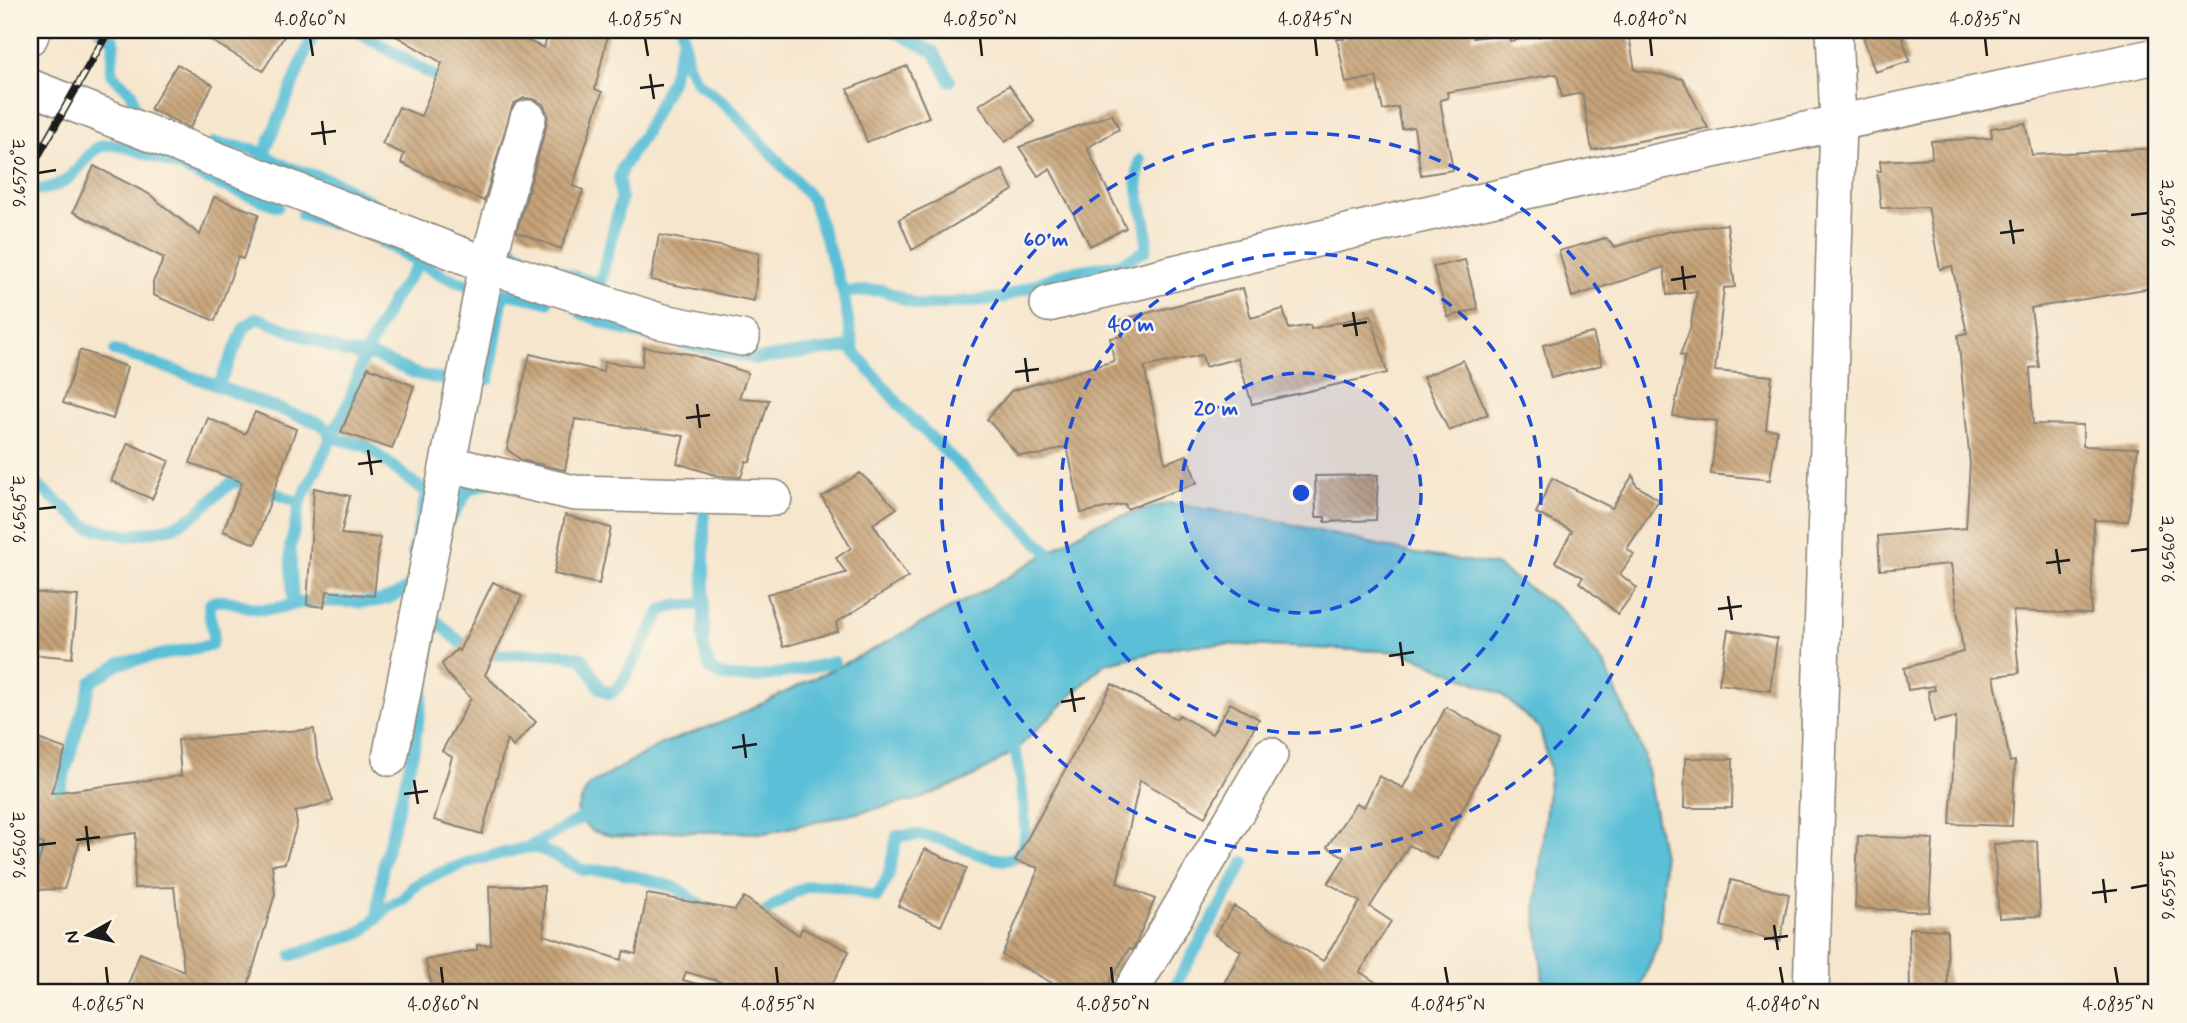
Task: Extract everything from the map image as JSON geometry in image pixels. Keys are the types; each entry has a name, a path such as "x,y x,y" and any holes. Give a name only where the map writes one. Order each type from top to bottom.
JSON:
{"street":[{"path":"30,37 33,30"},
{"path":"1811,993 1838,122 1834,30"},
{"path":"1048,304 1303,240 1838,122 2157,56"},
{"path":"30,87 487,265 659,321 742,338"},
{"path":"390,758 487,265 528,118"},
{"path":"449,464 575,493 774,498"},
{"path":"1130,993 1270,755"}],"water":[{"path":"1169,503 1273,520 1416,554 1495,565 1564,612 1605,666 1644,754 1664,862 1660,939 1638,993 1544,993 1536,909 1550,769 1540,729 1501,694 1404,652 1219,644 1181,646 1104,664 1016,750 973,777 920,799 766,833 665,831 632,837 611,836 592,831 583,823 577,810 588,786 661,744 728,720 870,651 996,584 1097,523"}],"building":[{"path":"193,30 288,30 263,71"},
{"path":"386,30 504,30 544,48 549,30 609,30 595,89 602,92 573,186 583,190 561,249 517,232 547,123 548,114 543,104 524,98 513,104 484,201 401,163 404,154 382,144 399,107 421,116 442,63"},
{"path":"1344,30 1473,30 1473,38 1508,33 1510,41 1583,30 1628,30 1635,70 1683,79 1708,128 1592,150 1582,93 1562,97 1557,74 1447,92 1448,98 1440,100 1453,170 1421,175 1414,127 1402,129 1398,107 1383,110 1376,77 1346,83 1337,39 1344,39"},
{"path":"1861,30 1900,30 1910,61 1875,72"},
{"path":"177,64 213,85 190,128 150,109"},
{"path":"907,66 929,117 867,142 848,89"},
{"path":"1009,85 1035,122 1005,142 979,105"},
{"path":"1112,114 1119,129 1087,148 1126,228 1090,246 1050,169 1038,176 1019,147"},
{"path":"2025,123 2032,155 2157,148 2157,287 2031,308 2039,367 2030,368 2033,424 2083,425 2083,446 2138,448 2128,521 2094,520 2091,614 2013,611 2019,673 1994,676 2010,762 2015,761 2012,826 1950,824 1956,717 1934,722 1928,691 1935,690 1934,686 1908,690 1904,668 1963,652 1951,564 1880,570 1878,536 1966,528 1970,464 1958,335 1967,333 1952,266 1940,269 1928,207 1881,208 1877,171 1881,171 1880,161 1932,158 1931,141 1992,138 1991,128"},
{"path":"94,166 149,194 200,235 214,197 259,214 243,259 238,257 215,321 153,295 153,282 164,258 73,212"},
{"path":"1003,170 1013,190 912,250 899,219"},
{"path":"1727,224 1735,287 1724,288 1715,371 1772,376 1766,429 1777,430 1770,480 1711,474 1717,421 1673,416 1685,356 1680,355 1690,329 1697,291 1667,295 1664,267 1572,297 1559,251 1606,238 1614,247 1670,231"},
{"path":"659,235 759,253 754,301 651,280"},
{"path":"1465,260 1478,309 1448,317 1433,267"},
{"path":"1243,288 1251,318 1283,309 1289,329 1310,325 1311,329 1371,315 1387,373 1252,404 1238,358 1205,367 1202,355 1144,367 1165,463 1187,455 1197,483 1127,509 1125,504 1081,513 1067,446 1039,455 1018,455 987,419 1011,391 1114,361 1110,338 1123,336 1120,320"},
{"path":"1593,333 1602,365 1551,378 1543,345"},
{"path":"644,347 690,354 748,373 739,398 769,400 750,462 746,461 741,477 718,476 677,463 684,436 575,419 565,470 521,460 507,449 530,354 603,372 604,362 642,366"},
{"path":"80,350 127,367 113,419 63,403"},
{"path":"1463,360 1488,414 1449,431 1423,377"},
{"path":"368,367 414,386 392,449 341,432"},
{"path":"255,412 296,429 255,544 223,531 242,482 190,463 208,418 245,434"},
{"path":"128,443 169,461 152,499 111,481"},
{"path":"860,473 897,508 873,524 908,577 836,623 838,631 783,647 767,594 846,573 836,558 851,548 822,497"},
{"path":"1378,475 1376,520 1325,522 1325,517 1316,517 1315,476"},
{"path":"1633,475 1636,485 1659,500 1627,549 1634,554 1620,574 1637,588 1618,614 1579,582 1583,577 1555,562 1572,531 1536,513 1552,478 1612,508"},
{"path":"314,488 350,496 341,534 380,538 374,596 327,591 324,607 307,605"},
{"path":"565,515 611,528 599,584 554,574"},
{"path":"493,582 522,596 485,675 536,722 513,747 507,739 482,834 434,820 452,757 442,751 471,698 448,675 442,664 457,649 459,651"},
{"path":"30,592 78,596 72,658 30,654"},
{"path":"1728,630 1777,639 1770,691 1719,684"},
{"path":"1112,684 1176,719 1179,715 1212,734 1230,703 1259,719 1205,817 1140,780 1117,883 1155,899 1136,943 1132,950 1129,949 1103,993 1070,993 1002,955 1039,868 1015,861"},
{"path":"1446,707 1500,737 1437,859 1409,845 1370,907 1391,921 1360,972 1392,993 1219,993 1241,951 1215,935 1234,906 1323,961 1360,902 1328,883 1345,857 1327,847 1356,803 1364,807 1379,776 1403,788"},
{"path":"314,729 317,755 333,801 295,812 297,824 285,863 272,865 275,894 246,993 125,993 140,953 184,971 174,887 134,888 136,833 80,841 64,889 30,890 44,844 30,839 30,736 66,749 51,793 181,776 178,740"},
{"path":"1685,758 1733,759 1732,808 1684,808"},
{"path":"1858,836 1933,839 1929,912 1855,908"},
{"path":"2037,841 2040,916 1999,918 1994,844"},
{"path":"925,849 967,868 941,926 898,906"},
{"path":"1731,880 1789,894 1780,942 1721,926"},
{"path":"489,886 544,886 544,935 621,960 624,951 636,954 647,894 735,910 744,897 799,935 802,928 849,951 828,993 760,993 686,972 683,980 704,986 703,993 433,993 426,960 477,950 477,945 491,945"},
{"path":"1909,928 1947,930 1948,993 1910,993"}],"waterway":[{"path":"100,30 114,40 111,74 131,92 136,113"},
{"path":"264,154 315,30"},
{"path":"355,30 451,86"},
{"path":"514,30 524,50"},
{"path":"682,30 688,66 697,82 730,108 812,199 843,292 853,347"},
{"path":"891,30 934,52 950,81"},
{"path":"512,249 538,265 600,284 621,199 619,179 622,168 643,136 671,81 682,42"},
{"path":"213,143 253,149 287,167 336,182 349,190"},
{"path":"30,190 60,184 70,177 90,154 105,145 142,152 212,181"},
{"path":"843,292 882,290 920,306 1002,298 1063,273 1119,264 1145,251 1146,229 1138,185 1140,160"},
{"path":"216,183 278,206"},
{"path":"353,192 374,204"},
{"path":"302,215 335,224"},
{"path":"378,240 456,281 547,302"},
{"path":"293,604 290,548 300,503 351,397 363,359 394,298 418,265"},
{"path":"489,379 503,294"},
{"path":"581,313 620,329 656,337"},
{"path":"219,384 244,328 257,318 344,352 374,356 417,374 458,383"},
{"path":"681,343 755,359 850,347 908,415 1058,562"},
{"path":"115,351 167,367 319,423 327,429 330,437 366,446 420,488 432,489"},
{"path":"30,479 88,527 128,536 173,527 193,516 231,483 245,482 300,503"},
{"path":"451,519 469,489 488,483"},
{"path":"413,553 425,499"},
{"path":"693,507 704,508 704,649 710,669 720,675 752,677 834,662"},
{"path":"56,804 91,682 121,663 211,645 211,602 229,601 265,609 307,602 377,601 389,598 416,581"},
{"path":"433,618 465,646 482,653 554,653 583,659 600,688 610,694 620,686 662,610 673,606 703,604"},
{"path":"426,674 433,618"},
{"path":"413,754 425,679"},
{"path":"752,919 795,892 815,886 825,885 877,897 888,877 897,836 934,837 999,859 1011,859 1020,853 1024,839 1024,816 1018,765 1009,736"},
{"path":"377,919 383,866 412,756"},
{"path":"292,955 362,932 387,908 404,899 413,887 432,876 471,861 529,847 594,811"},
{"path":"30,878 48,828"},
{"path":"529,847 541,849 583,870 616,871 677,888 714,915"},
{"path":"1225,898 1244,862"},
{"path":"1171,993 1223,901"}],"railway":[{"path":"30,170 109,30"}]}
